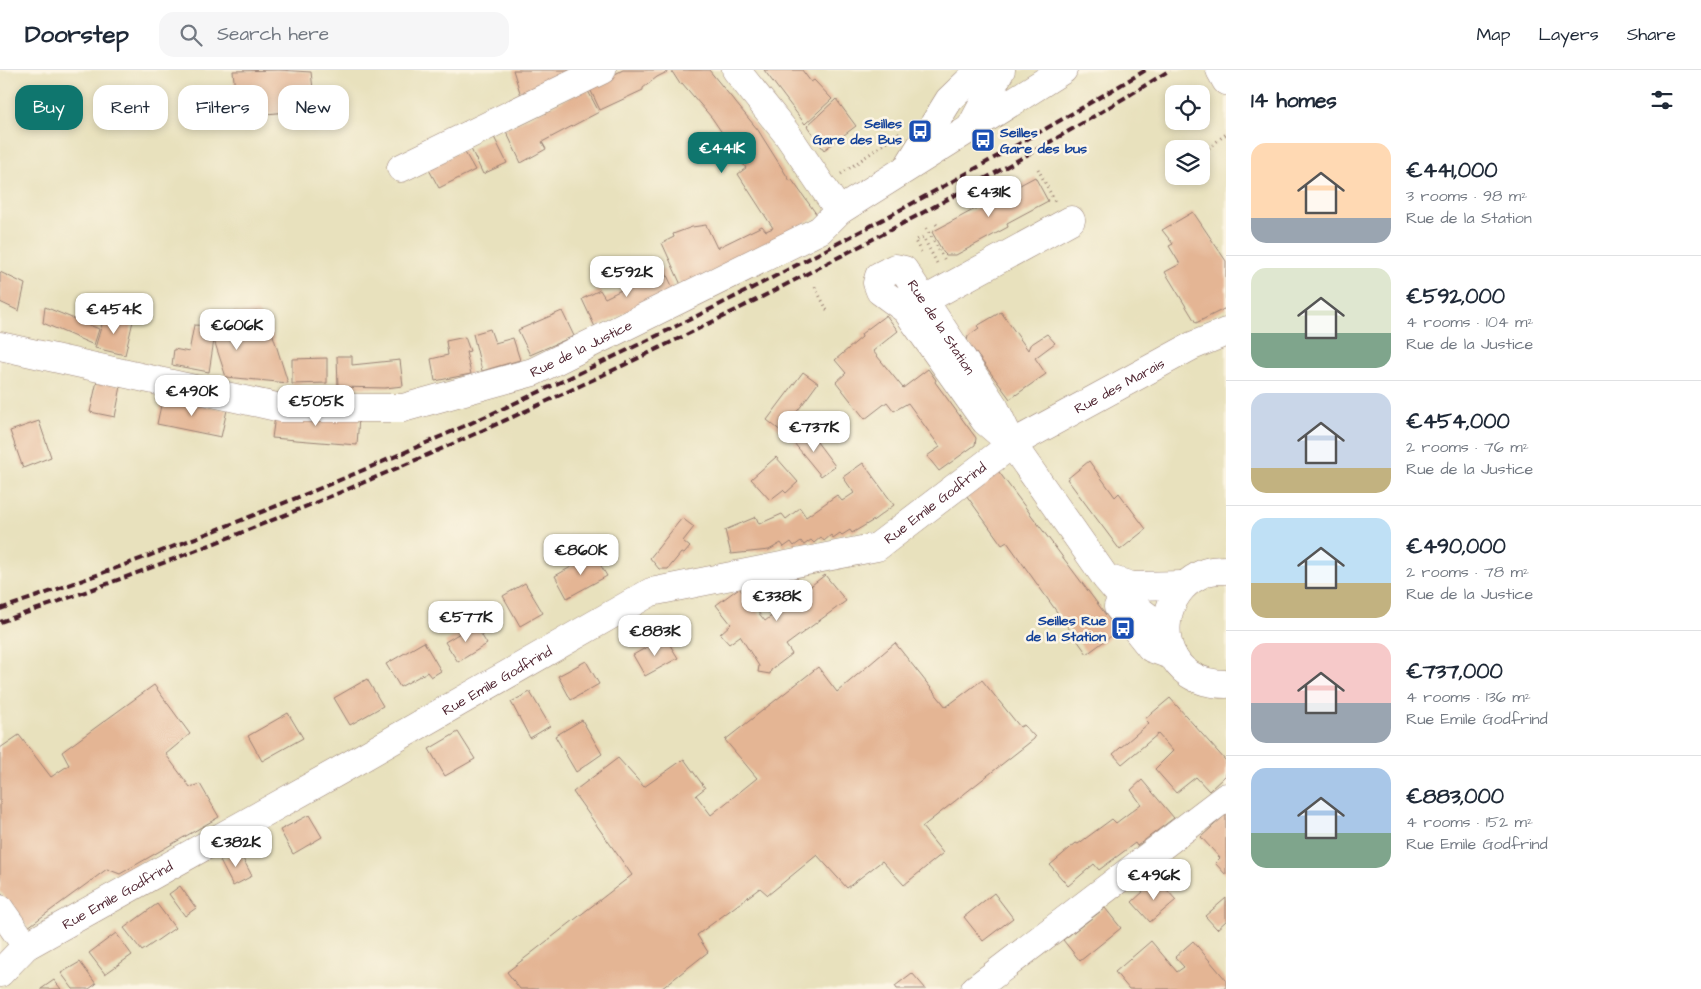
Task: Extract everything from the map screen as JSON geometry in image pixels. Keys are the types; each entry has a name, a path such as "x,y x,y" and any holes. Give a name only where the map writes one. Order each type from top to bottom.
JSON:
{"street":[{"path":"401,168 602,70"},
{"path":"736,70 787,134 839,211"},
{"path":"907,168 949,100 980,70"},
{"path":"941,147 986,70"},
{"path":"970,128 1001,70"},
{"name":"Rue de la Justice","path":"0,346 281,408 404,408 533,372 820,230 839,211 1063,70"},
{"path":"1220,70 1226,81"},
{"path":"923,301 1071,220"},
{"name":"Rue de la Station","path":"1012,444 985,422 906,310 880,291 877,283 878,276 895,268 904,270 995,408 1012,444 1106,578 1121,596 1165,630"},
{"name":"Rue de la Justice","path":"0,324 38,353"},
{"name":"Rue des Marais","path":"1012,444 1192,346 1226,332"},
{"name":"Rue Emile Godfrind","path":"0,973 26,946 339,771 651,592 877,547 1012,444"},
{"path":"1226,570 1206,572 1183,585 1169,606 1165,630 1173,656 1189,674 1210,684 1226,684"},
{"path":"1106,578 1132,586 1183,585"},
{"path":"1106,578 1115,603 1144,640 1151,648 1173,656"},
{"path":"975,989 1226,797"},
{"path":"0,909 26,946"}],"path":[{"path":"845,171 900,131 905,138"},
{"path":"1210,147 1226,134"},
{"path":"1038,169 1054,201 1071,220"},
{"path":"936,224 939,228"},
{"path":"926,228 949,268"},
{"path":"815,288 827,310"}],"building":[{"path":"279,70 311,72 313,85 278,85 278,113 268,114 268,85 234,85 233,71"},
{"path":"513,70 575,70 523,102"},
{"path":"623,70 671,70 657,77 643,90 600,110 589,87"},
{"path":"671,70 709,70 758,130 790,181 792,180 817,215 781,239 682,287 662,243 674,237 673,234 692,227 706,225 717,248 762,226 766,231 773,228 738,174 746,168 712,118 682,83 680,84"},
{"path":"764,70 802,70 811,82 814,80 832,99 805,124"},
{"path":"587,89 599,112 542,142 546,149 521,163 505,129"},
{"path":"836,99 856,126 824,150 807,126"},
{"path":"494,137 507,163 483,174 471,149"},
{"path":"463,149 475,170 439,188 428,168"},
{"path":"1035,177 1048,201 1007,223 1008,227 956,255 946,255 943,252 932,232"},
{"path":"1193,212 1226,261 1226,308 1196,323 1165,272 1180,264 1169,246 1173,244 1162,230"},
{"path":"664,269 674,290 595,327 582,299 600,290 605,298"},
{"path":"0,272 25,284 19,311 0,302"},
{"path":"45,307 99,329 94,345 43,323"},
{"path":"234,311 240,313 257,311 271,329 288,383 226,377 214,340 238,335"},
{"path":"562,311 574,336 530,355 518,330"},
{"path":"1001,312 1028,350 1030,345 1047,334 1055,343 1035,358 1046,374 1010,399 967,341 968,336 979,328 977,326"},
{"path":"105,314 133,321 125,355 95,348"},
{"path":"886,315 898,331 873,351 903,388 928,369 936,380 935,382 976,438 975,445 939,471 927,456 940,447 908,403 894,411 887,402 865,419 836,382 846,373 835,360 862,337 861,334"},
{"path":"194,325 210,326 214,340 209,372 172,365 174,349 189,352"},
{"path":"490,329 495,343 513,338 520,360 482,371 473,334"},
{"path":"465,337 470,351 466,352 471,374 435,381 431,359 448,355 446,341"},
{"path":"337,356 352,356 352,365 400,360 403,386 385,388 338,387"},
{"path":"327,358 327,383 292,384 292,359"},
{"path":"803,372 818,383 782,432 767,420"},
{"path":"97,381 121,386 115,417 90,412"},
{"path":"163,396 227,410 221,437 157,424"},
{"path":"276,409 359,417 357,445 272,438"},
{"path":"39,421 51,457 23,468 10,431"},
{"path":"808,430 835,466 821,476 794,443"},
{"path":"776,457 798,482 786,493 783,490 770,500 751,479"},
{"path":"1089,461 1115,497 1119,493 1146,529 1120,550 1067,479"},
{"path":"863,463 894,505 874,520 852,533 850,530 842,535 840,533 833,538 831,535 824,541 821,537 814,543 811,540 804,545 801,541 794,546 791,542 784,547 781,543 769,550 731,554 725,530 756,517 759,524 782,514 786,519 800,508 806,517 837,495 842,501 854,493 843,477"},
{"path":"996,468 1118,631 1087,654 1007,542 1002,545 964,492"},
{"path":"682,518 694,527 683,541 690,547 684,554 681,553 668,569 659,569 650,558"},
{"path":"594,554 607,576 567,598 555,576"},
{"path":"825,575 846,601 786,645 792,654 771,670 770,674 758,672 759,666 740,636 729,644 720,634 731,624 716,605 739,588 765,621"},
{"path":"525,583 543,613 520,626 503,596"},
{"path":"475,624 487,644 458,662 445,642"},
{"path":"665,637 678,658 645,676 633,655"},
{"path":"424,642 441,671 431,677 427,672 400,687 386,664"},
{"path":"895,643 946,707 982,680 1020,727 1024,725 1035,737 922,827 943,853 904,885 882,861 847,888 817,855 768,895 760,888 697,935 708,952 661,989 520,989 507,972 632,875 573,792 618,758 644,787 684,759 705,788 696,795 711,815 757,778 725,740 818,667 837,692"},
{"path":"586,661 599,684 571,700 558,676"},
{"path":"367,679 383,706 350,725 334,698"},
{"path":"154,685 190,734 166,754 190,787 200,784 219,817 120,874 107,869 28,927 0,891 0,748 19,735 51,777 69,765 62,752"},
{"path":"530,692 550,726 530,738 511,702"},
{"path":"1170,698 1226,761 1226,775 1209,791 1196,777 1176,793 1155,769 1173,751 1158,734 1122,764 1113,754 1149,723 1145,719"},
{"path":"288,713 303,738 262,761 248,736"},
{"path":"582,720 602,754 576,772 555,736"},
{"path":"458,732 475,759 445,776 429,749"},
{"path":"1142,780 1174,818 1137,846 1135,843 1099,870 1094,864 1068,886 1050,865 1076,843 1078,844 1112,819 1116,823 1141,804 1131,790"},
{"path":"1226,814 1226,875 1215,863 1220,858 1201,837"},
{"path":"309,815 322,837 293,854 280,830"},
{"path":"239,851 252,876 233,886 220,861"},
{"path":"1157,879 1176,900 1150,922 1132,902"},
{"path":"180,886 196,908 185,916 169,894"},
{"path":"994,893 1013,918 983,941 964,917"},
{"path":"1226,898 1226,921 1217,929 1205,916"},
{"path":"157,904 175,928 142,951 124,928"},
{"path":"1105,908 1121,928 1080,961 1063,940"},
{"path":"116,933 132,955 105,974 89,953"},
{"path":"1151,941 1177,972 1184,967 1175,957 1193,941 1226,980 1226,989 1129,989 1115,972"},
{"path":"80,962 96,984 89,989 73,989 61,973"},
{"path":"912,973 926,989 897,989 895,986"},
{"path":"54,980 61,989 41,989"}],"railway":[{"path":"0,609 149,556 297,498 443,436 587,370 729,300 870,226 1009,150 1146,70"},
{"path":"0,622 96,588 285,515 379,476 565,393 748,304 855,249 1067,132 1170,70"}],"place":[{"name":"Seilles Gare des Bus","path":"920,131"},
{"name":"Seilles Gare des bus","path":"983,140"},
{"name":"Seilles Rue de la Station","path":"1123,628"}]}
